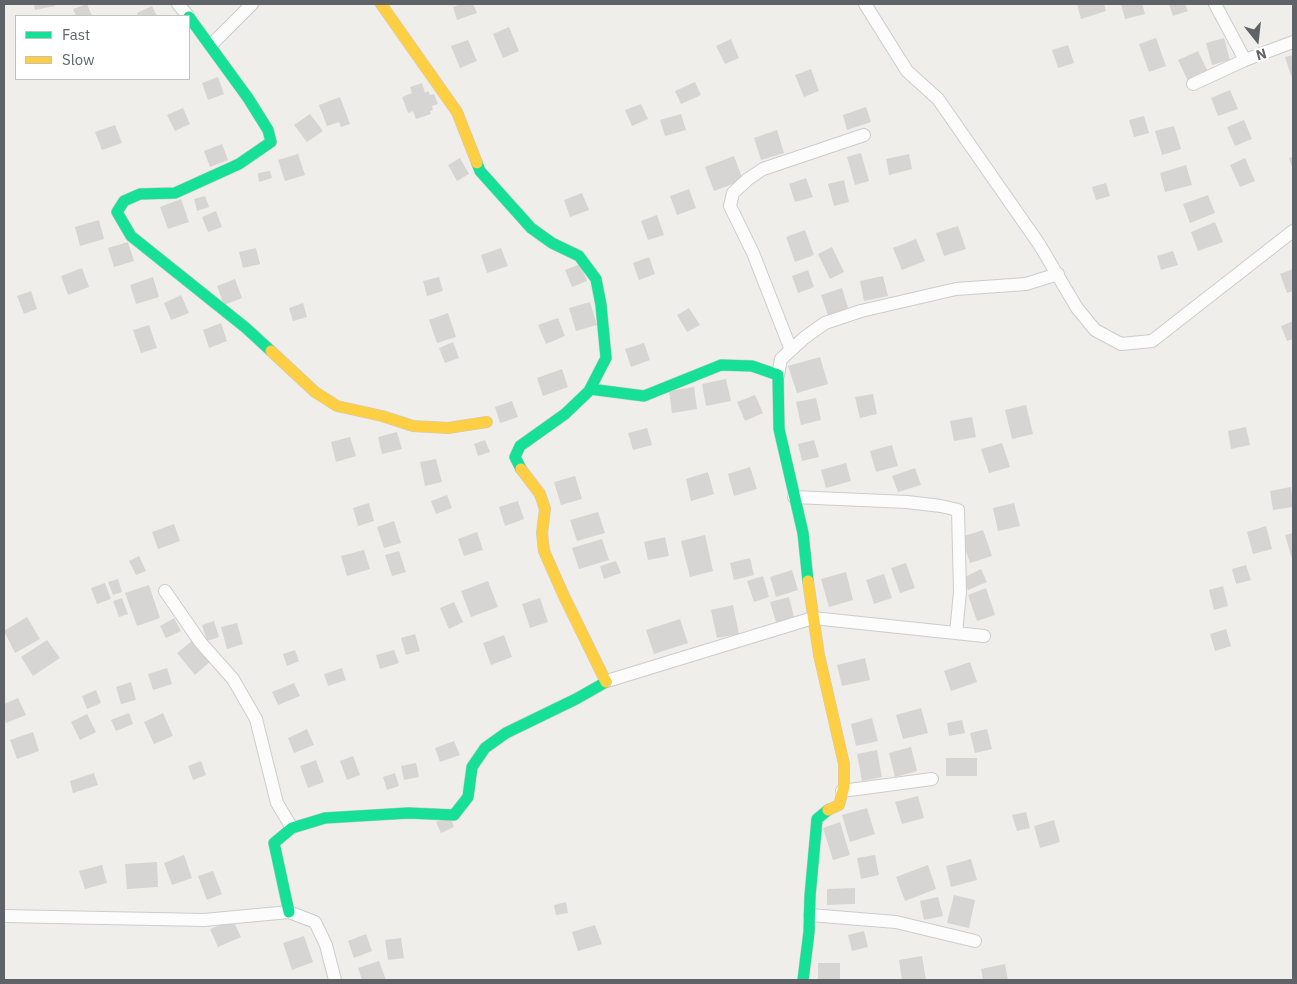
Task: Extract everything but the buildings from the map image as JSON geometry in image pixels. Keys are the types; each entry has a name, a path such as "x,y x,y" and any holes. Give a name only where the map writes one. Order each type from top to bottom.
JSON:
{"street":[{"path":"178,4 186,15"},
{"path":"211,45 252,4"},
{"path":"381,4 457,112 480,172 531,228 552,243 579,256 596,279 601,305 606,358 590,389 565,414 520,446 516,457 520,468 540,494 545,509 542,532 544,552 607,681"},
{"path":"865,4 906,71 938,98 1039,244 1078,308 1095,330 1121,344 1152,341 1293,230"},
{"path":"1215,4 1245,60"},
{"path":"190,19 211,45 248,98 268,130 271,142 239,164 175,193 140,194 124,201 117,212 131,236 246,328 315,392 337,406 382,416 413,426 448,428 487,422"},
{"path":"1193,84 1245,60 1293,42"},
{"path":"791,350 753,253 730,206 733,193 748,179 764,169 864,135"},
{"path":"803,980 817,819 826,811 839,805 844,764 819,655 803,533 779,429 778,375 781,359 825,322 861,311 956,288 1026,284 1058,274"},
{"path":"590,389 644,396 721,365 752,366 778,375"},
{"path":"794,497 907,502 958,510 960,592 956,633"},
{"path":"165,591 201,643 233,679 256,719 277,803 292,828"},
{"path":"289,912 274,843 292,828 324,818 408,813 454,815 468,797 472,767 485,748 506,733 576,699 607,681 813,618 984,636"},
{"path":"842,791 932,779"},
{"path":"4,916 204,920 289,912 315,922 326,945 335,980"},
{"path":"810,915 896,922 975,941"}],"traffic: fast":[{"path":"190,18 248,98 268,130 271,142 239,164 175,193 140,194 124,201 117,212 131,236 246,328 271,351"},
{"path":"477,163 480,171 531,228 552,243 579,256 596,279 601,305 606,358 589,391 565,414 520,446 515,457 521,469"},
{"path":"590,389 644,396 721,365 752,366 778,375 779,429 803,533 808,581"},
{"path":"289,912 274,843 292,828 325,818 408,813 454,815 468,797 472,767 485,748 506,733 576,699 606,682"},
{"path":"803,980 809,932 810,896 817,819 828,810"}],"traffic: slow":[{"path":"381,4 457,112 477,163"},
{"path":"271,351 315,392 337,406 382,416 413,426 448,428 487,422"},
{"path":"521,469 540,494 545,509 542,533 544,551 606,682"},
{"path":"808,581 819,655 844,764 844,787 839,805 828,810"}]}
